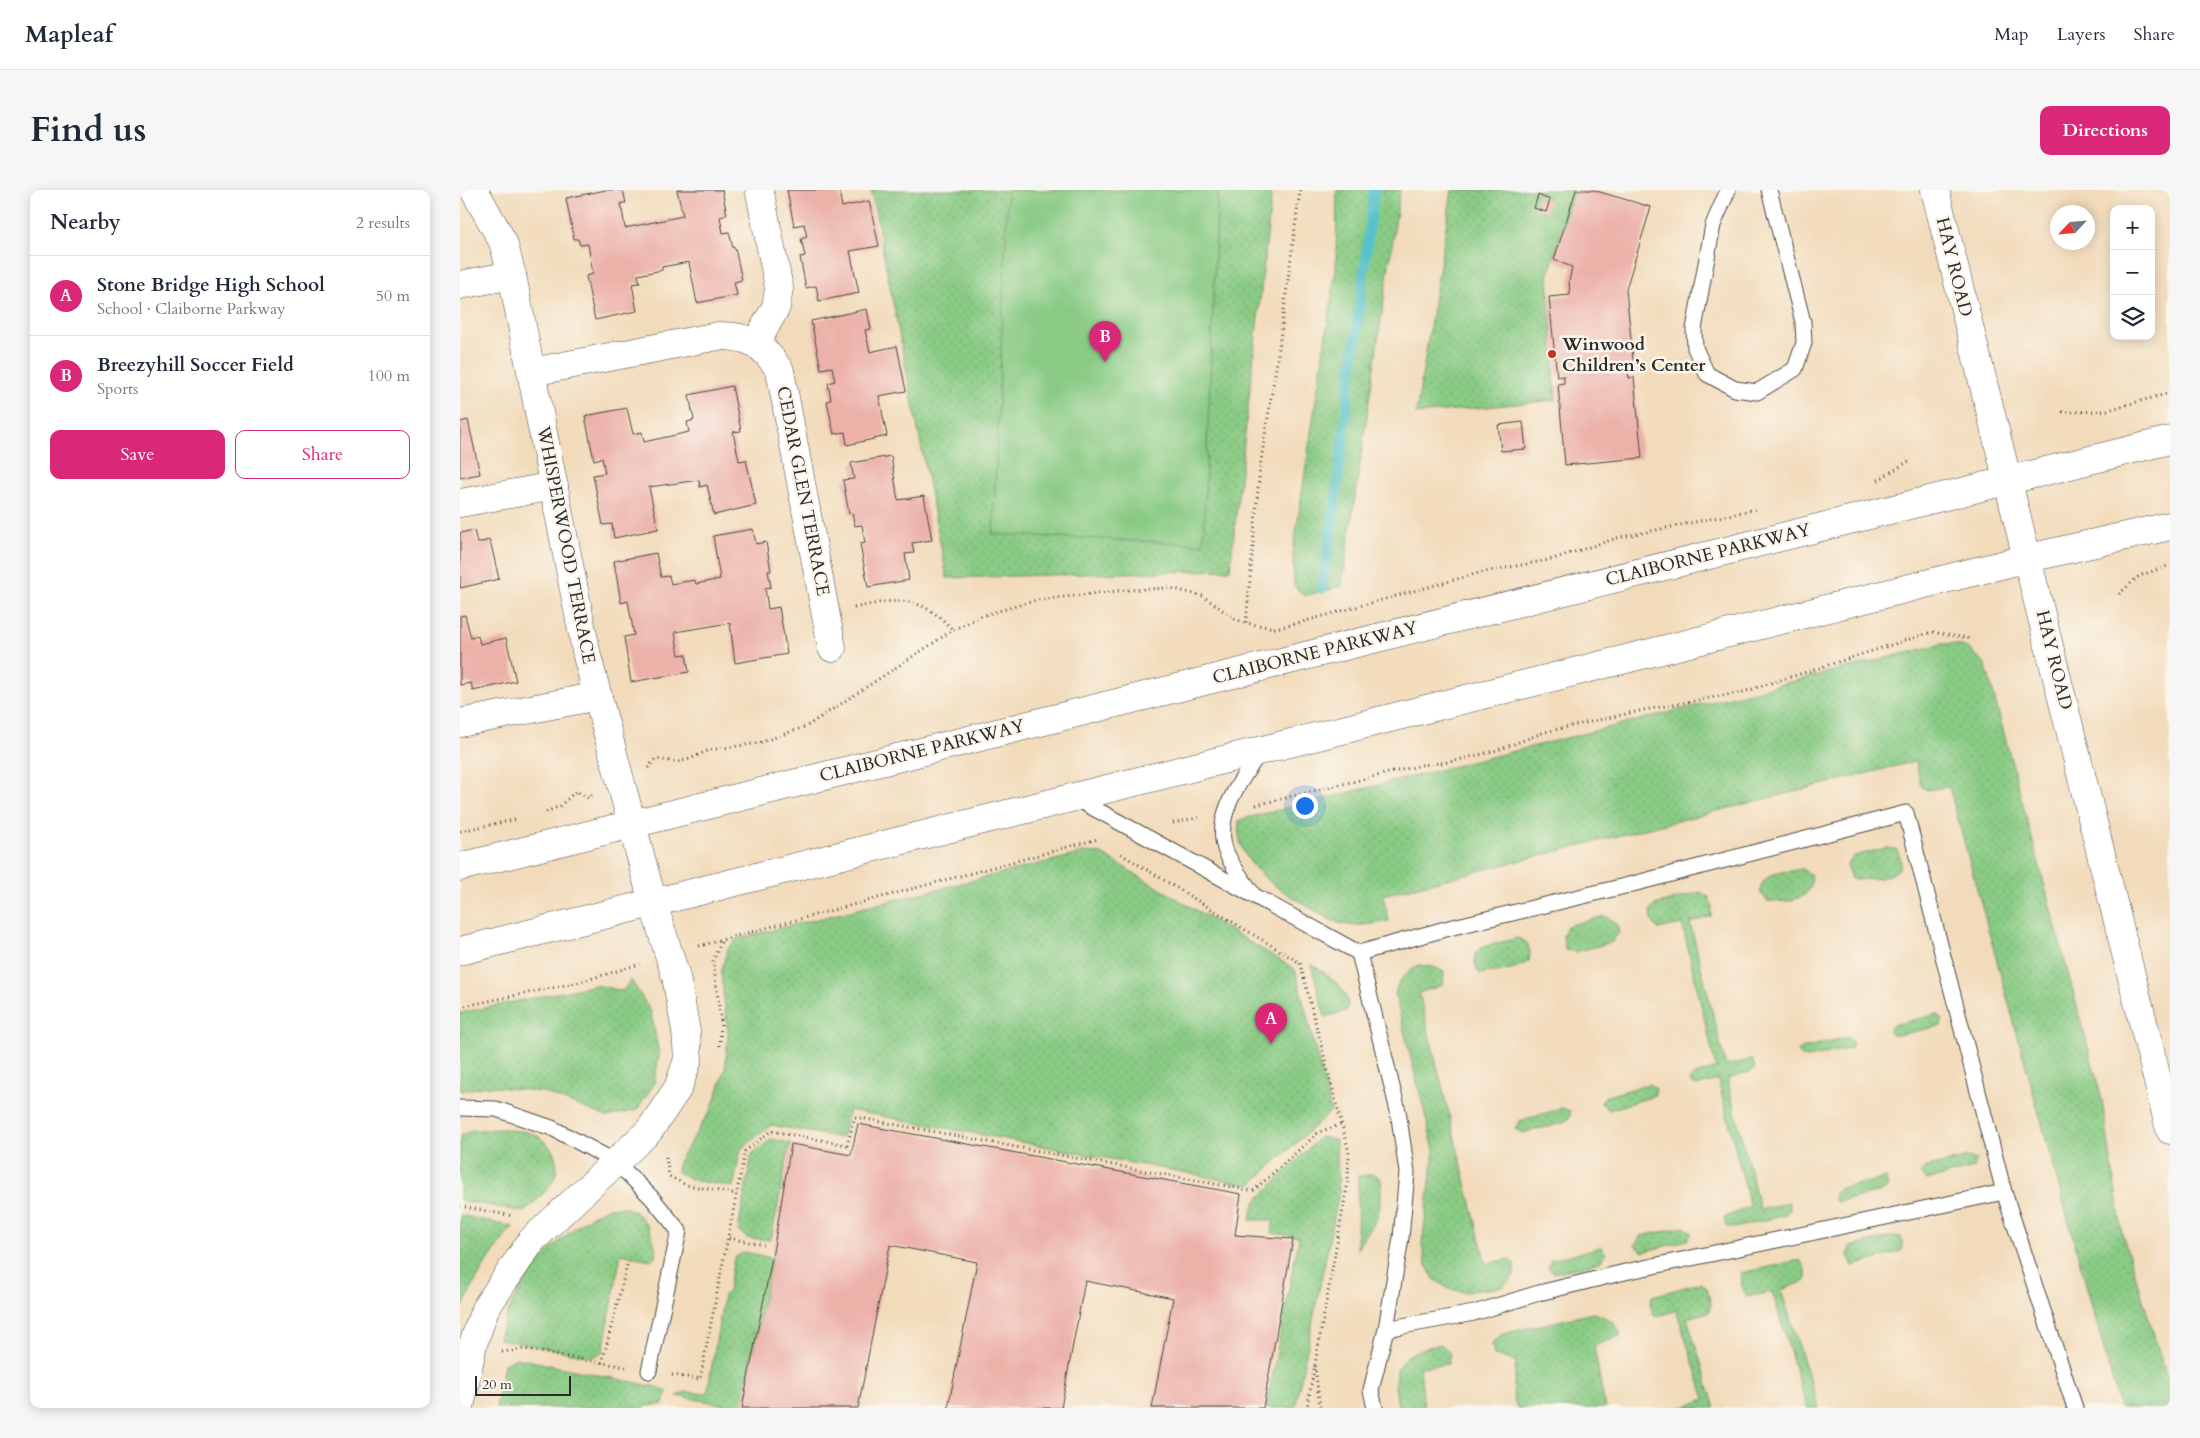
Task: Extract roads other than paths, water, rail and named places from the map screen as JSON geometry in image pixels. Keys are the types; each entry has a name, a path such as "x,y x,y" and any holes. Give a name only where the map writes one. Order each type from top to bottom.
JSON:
{"main road":[{"name":"WHISPERWOOD TERRACE","path":"460,1407 473,1344 485,1309 532,1240 649,1131 678,1088 688,1058 686,1031 676,977 653,903 588,656 512,275 502,242 474,190"},
{"name":"HAY ROAD","path":"1935,190 2007,480 2029,558 2170,1130"},
{"path":"532,372 718,336 738,336 756,343 776,307 779,288 760,193"},
{"path":"460,285 512,275"},
{"name":"CEDAR GLEN TERRACE","path":"756,343 769,353 780,371 832,648"},
{"name":"CLAIBORNE PARKWAY","path":"460,868 632,823 2170,440"},
{"path":"460,503 554,486"},
{"path":"460,951 2029,558 2170,526"},
{"path":"460,723 598,696"}],"lane":[{"path":"1728,190 1713,225 1694,329 1694,348 1707,374 1735,390 1757,392 1794,369 1804,343 1803,322 1769,190"},
{"path":"1253,894 1226,853 1222,828 1231,797 1260,752"},
{"path":"1075,798 1359,953 1449,928 1625,886 1906,813 2004,1192 2076,1408"},
{"path":"1359,953 1398,1111 1407,1172 1401,1238 1386,1329 1371,1390 1375,1408"},
{"path":"460,1108 496,1109 552,1128 616,1162 652,1198 679,1231 649,1371"},
{"path":"1386,1329 1474,1313 1539,1293 1625,1272 2004,1192"}],"waterway":[{"path":"1322,589 1335,504 1374,190"}],"place":[{"name":"Winwood Children’s Center","path":"1552,354"},
{"name":"Breezyhill Soccer Field","path":"1105,362"},
{"name":"Stone Bridge High School","path":"1271,1044"}]}
